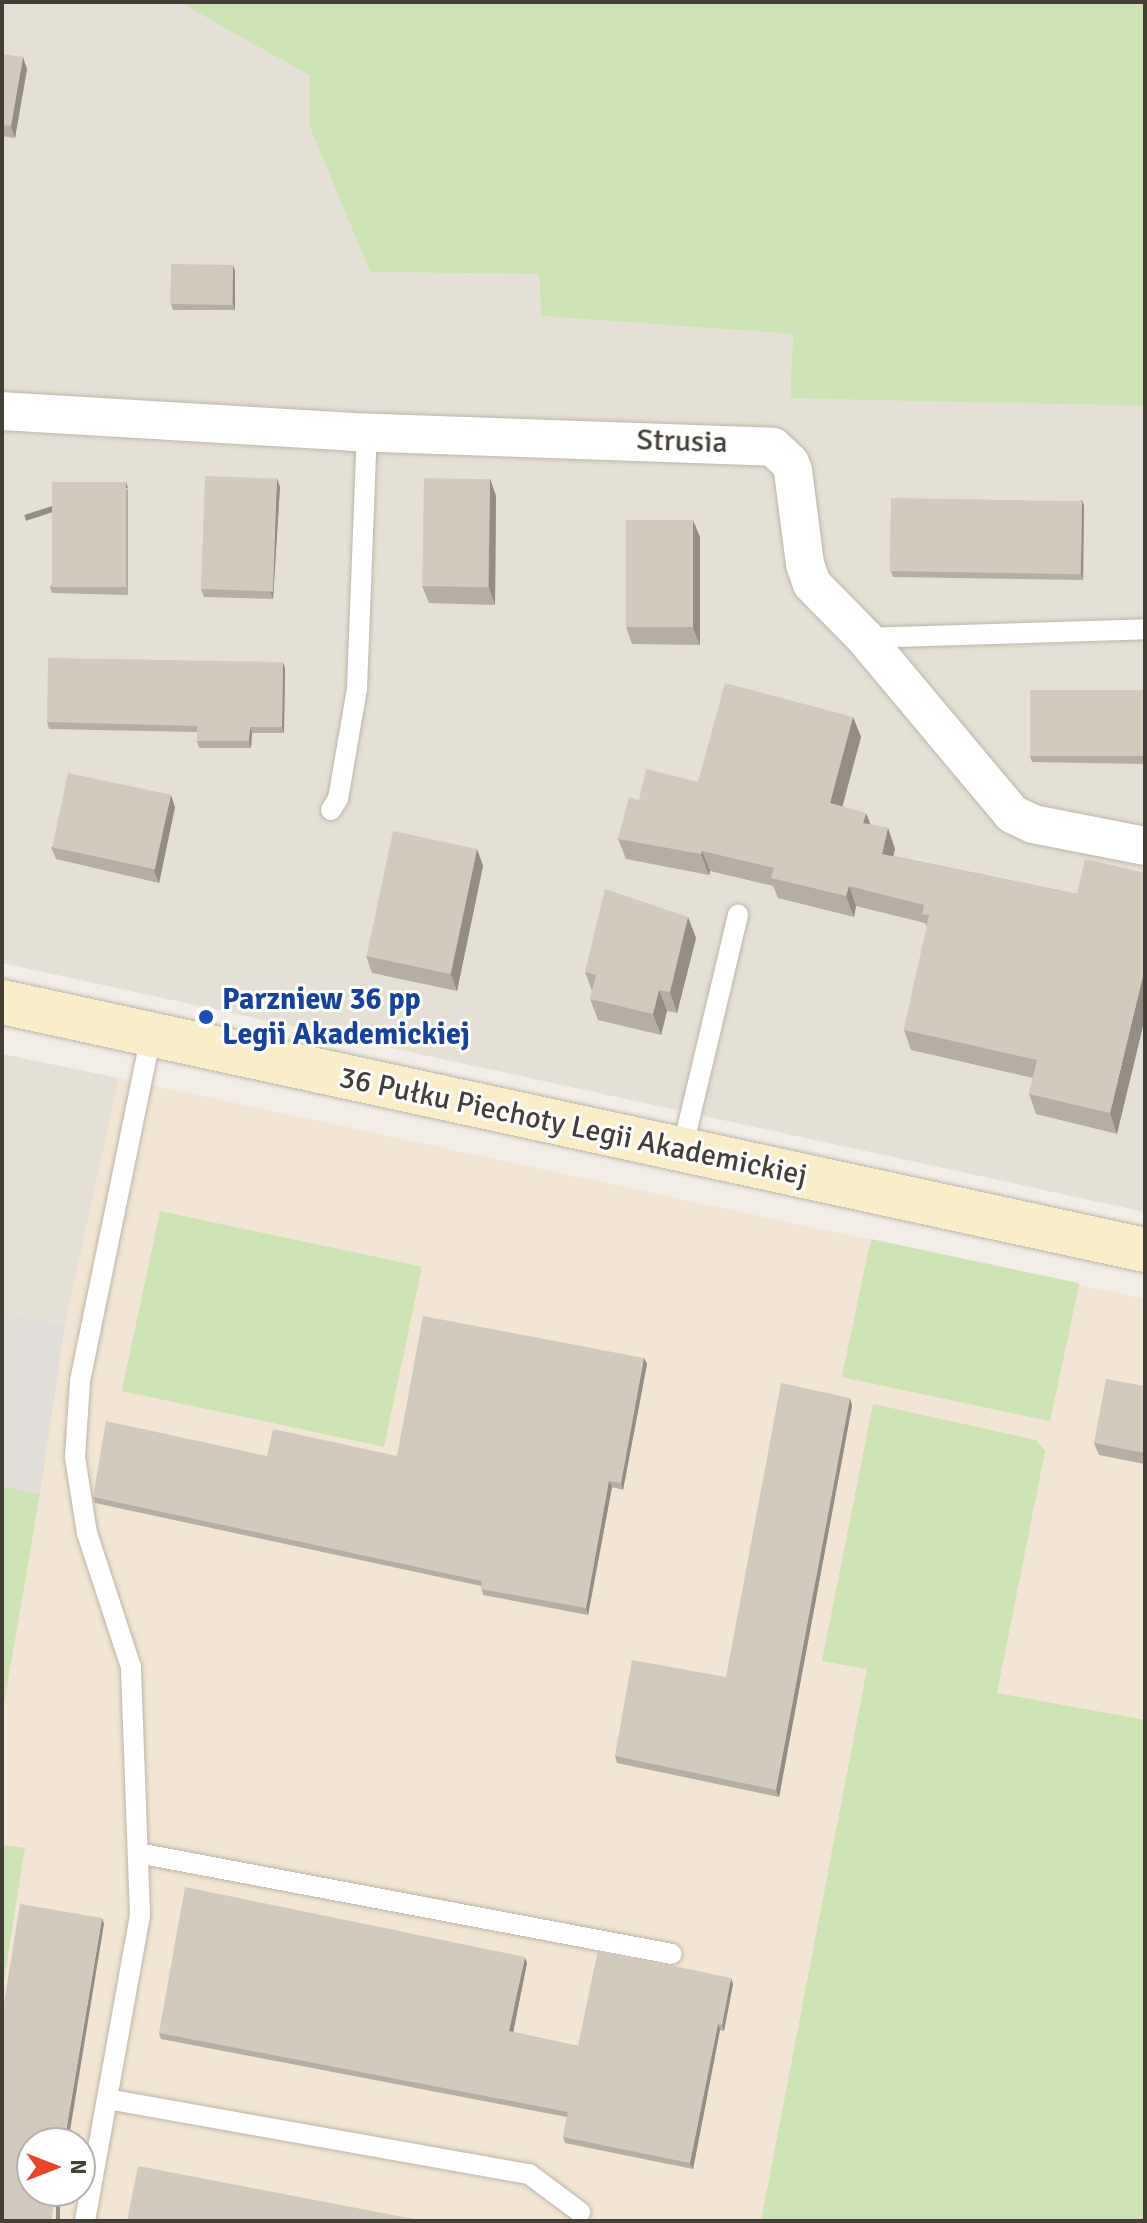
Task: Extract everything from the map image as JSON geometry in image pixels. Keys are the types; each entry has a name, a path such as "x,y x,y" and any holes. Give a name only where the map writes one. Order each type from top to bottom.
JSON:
{"street":[{"name":"Strusia","path":"2,411 367,433 773,447 790,463 793,471 805,564 812,584 865,638 1012,814 1033,824 1145,846"},
{"name":"36 Pułku Piechoty Legii Akademickiej","path":"2,1002 1145,1250"}],"lane":[{"path":"331,810 338,799 357,689 367,433"},
{"path":"865,638 1145,629"},
{"path":"682,1150 738,915"},
{"path":"85,2221 140,1915 131,1667 87,1533 75,1457 80,1381 151,1035"},
{"path":"138,1853 672,1954"},
{"path":"107,2099 529,2174 580,2212"}],"shaded area":[{"path":"2,2 179,2 310,76 310,128 370,272 539,274 541,316 793,334 790,397 1145,406 1145,1212 2,963"},
{"path":"2,1054 119,1078 65,1325 2,1311"},
{"path":"119,1078 1145,1299 1145,2221 2,2221 2,1993 25,1849 2,1845 2,1715 65,1325"},
{"path":"2,1311 65,1325 40,1494 2,1486"}],"green space":[{"path":"179,2 1145,2 1145,406 790,398 793,334 541,316 539,274 370,272 310,128 310,76"},
{"path":"160,1211 422,1267 384,1447 122,1391"},
{"path":"871,1239 1079,1283 1050,1421 842,1377"},
{"path":"873,1404 1036,1440 1045,1451 997,1693 1145,1720 1145,2221 761,2221 867,1669 822,1661"},
{"path":"2,1486 40,1494 2,1715"},
{"path":"2,1845 25,1848 2,1993"}],"building":[{"path":"2,54 23,57 11,126 2,125"},
{"path":"171,264 233,265 232,305 170,304"},
{"path":"205,476 277,479 273,591 201,589"},
{"path":"424,478 490,479 488,587 422,586"},
{"path":"52,482 126,482 126,587 52,587"},
{"path":"891,498 1082,501 1081,574 890,571"},
{"path":"626,520 693,520 693,627 626,627"},
{"path":"48,658 283,662 282,727 250,727 249,741 197,741 197,726 47,722"},
{"path":"725,683 853,717 830,803 866,813 863,823 888,828 882,854 1077,894 1085,859 1145,873 1145,967 1110,1113 1029,1094 1037,1060 904,1030 929,915 922,914 924,905 849,886 846,896 771,878 774,868 702,851 701,854 618,839 629,797 639,800 646,769 698,782"},
{"path":"1030,690 1145,690 1145,756 1030,756"},
{"path":"68,773 171,795 155,869 52,847"},
{"path":"393,831 477,849 451,974 366,956"},
{"path":"605,889 688,917 670,992 659,990 653,1014 590,999 596,975 585,972"},
{"path":"423,1316 644,1358 621,1483 609,1481 586,1608 481,1589 482,1581 93,1497 106,1421 267,1456 273,1429 397,1456"},
{"path":"1106,1379 1145,1386 1145,1453 1094,1443"},
{"path":"781,1383 850,1398 776,1790 615,1756 632,1660 726,1677"},
{"path":"185,1887 525,1957 509,2031 578,2046 598,1950 731,1978 722,2025 718,2024 690,2163 563,2137 568,2112 159,2033"},
{"path":"20,1904 102,1918 67,2127 16,2127 16,2207 53,2207 51,2221 2,2221 2,2016"},
{"path":"138,2166 424,2221 127,2221"}],"place":[{"name":"Parzniew 36 pp Legii Akademickiej","path":"206,1017"}]}
